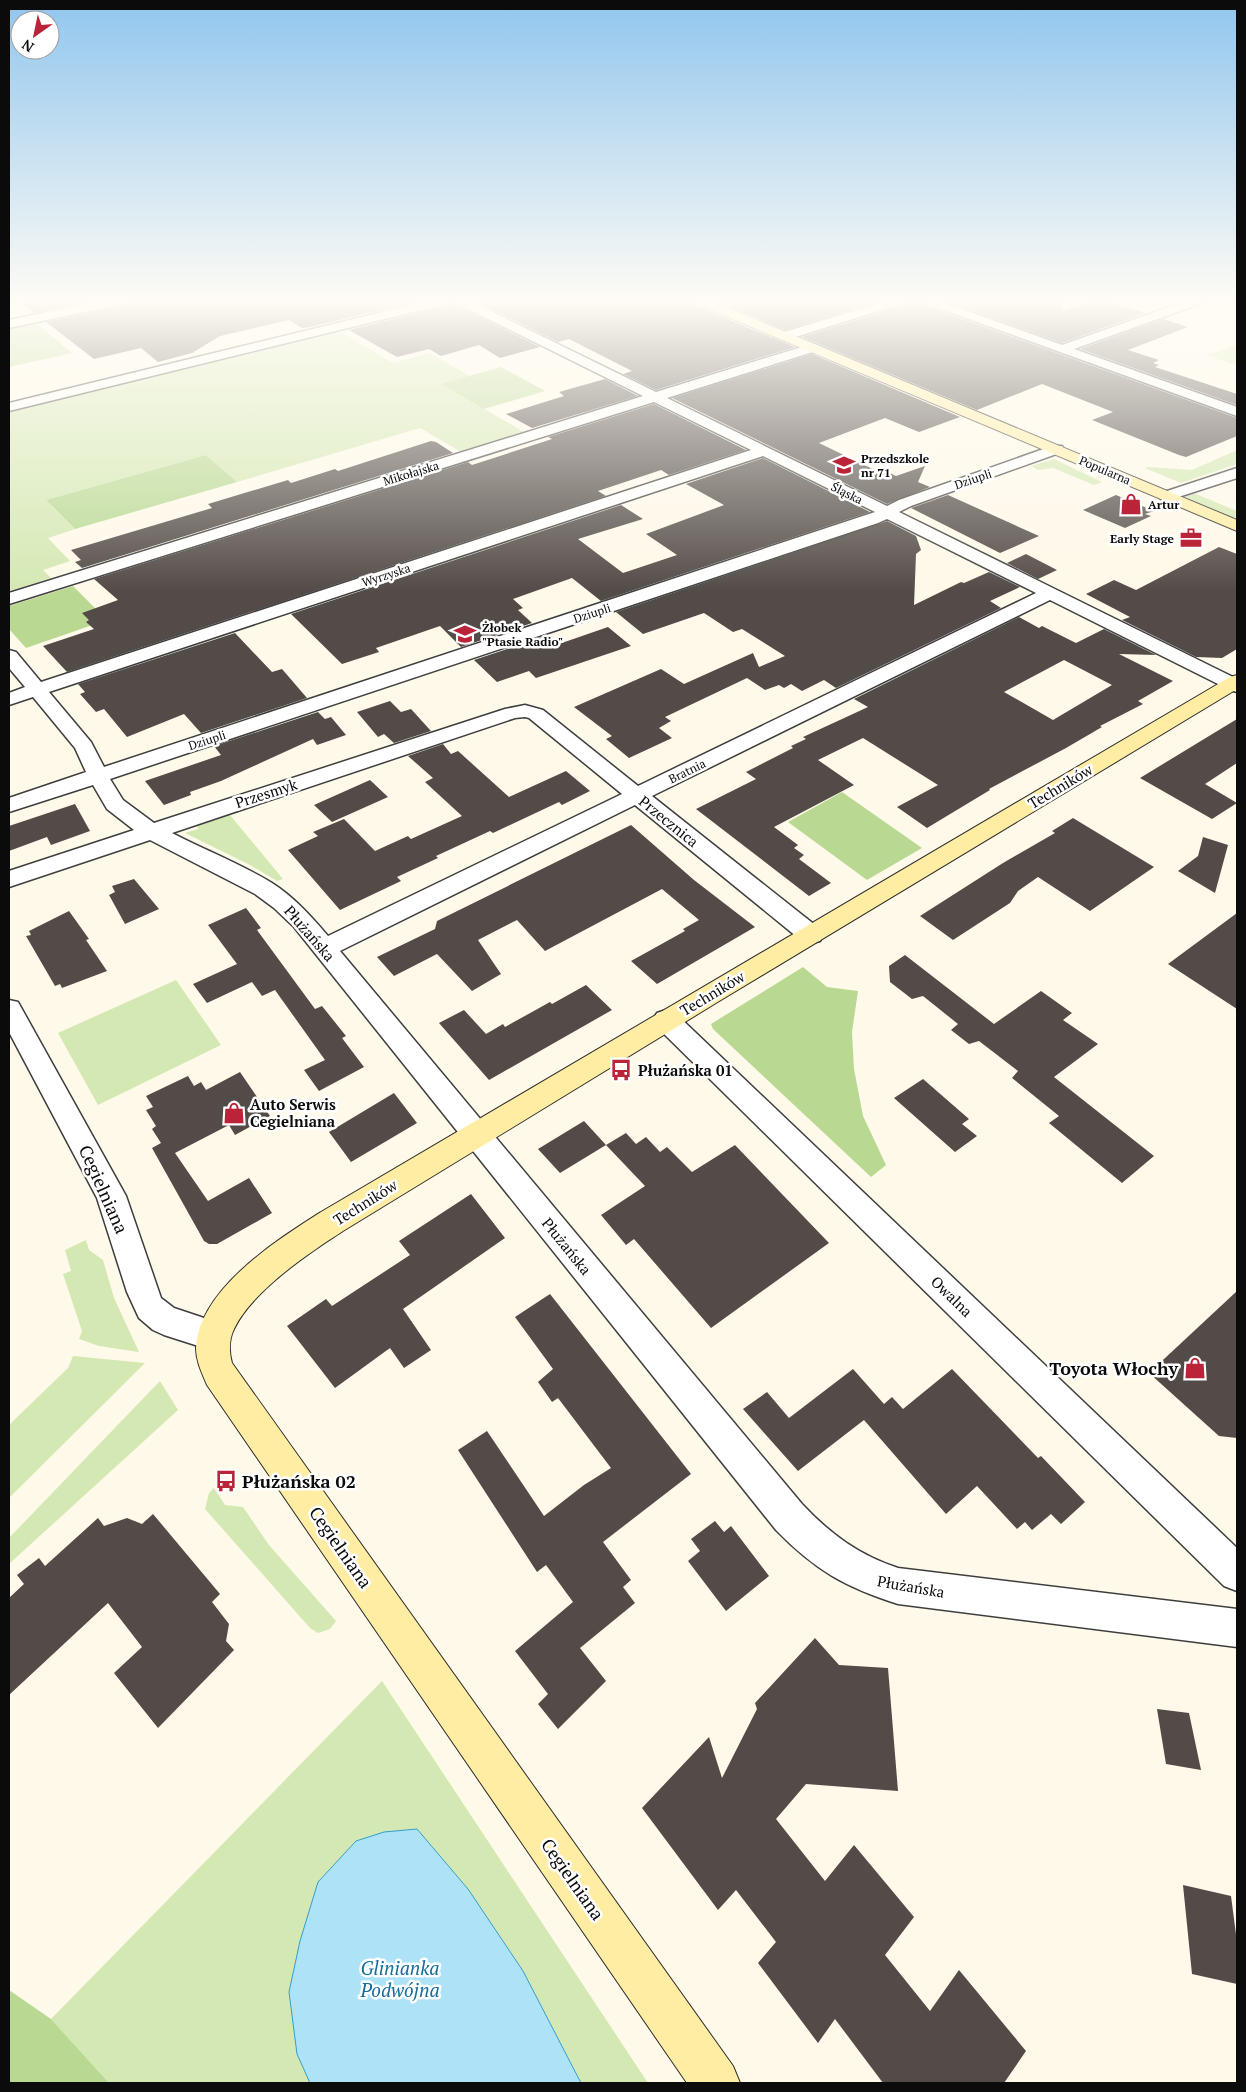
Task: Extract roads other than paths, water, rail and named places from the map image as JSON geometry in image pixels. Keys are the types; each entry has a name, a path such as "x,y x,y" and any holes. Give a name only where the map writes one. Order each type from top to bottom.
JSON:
{"street":[{"path":"9,407 51,397"},
{"name":"Śląska","path":"654,397 1236,684"},
{"name":"Mikołajska","path":"9,598 654,397"},
{"name":"Popularna","path":"930,397 1237,526"},
{"path":"1194,397 1237,412"},
{"name":"Dziupli","path":"9,805 864,523 905,502 1057,449"},
{"name":"Wyrzyska","path":"9,699 764,451"},
{"path":"1166,496 1237,473"},
{"name":"Bratnia","path":"324,948 1050,593"},
{"name":"Płużańska","path":"9,656 84,746 98,776 115,804 150,831 241,876 272,894 302,922 789,1517 812,1542 839,1563 868,1577 898,1586 1237,1628"},
{"name":"Techników","path":"214,1336 226,1311 245,1289 296,1246 351,1210 666,1020 1236,684"},
{"name":"Przecznica","path":"525,711 536,714 811,935"},
{"name":"Przesmyk","path":"9,879 512,713 525,711"},
{"name":"Cegielniana","path":"9,1009 111,1196 150,1308 164,1320 214,1336 212,1350 214,1363 219,1373 716,2083"},
{"name":"Owalna","path":"666,1020 1237,1573"}],"water":[{"name":"Glinianka Podwójna","path":"417,1829 468,1889 523,1971 581,2083 310,2083 297,2054 289,1992 300,1941 318,1882 356,1841 384,1832"}],"place":[{"name":"Przedszkole nr 71","path":"844,465"},
{"name":"Artur","path":"1131,504"},
{"name":"Early Stage","path":"1191,538"},
{"name":"Żłobek \"Ptasie Radio\"","path":"465,634"},
{"name":"Płużańska 01","path":"621,1070"},
{"name":"Auto Serwis Cegielniana","path":"234,1113"},
{"name":"Toyota Włochy","path":"1195,1368"},
{"name":"Płużańska 02","path":"226,1481"}]}
